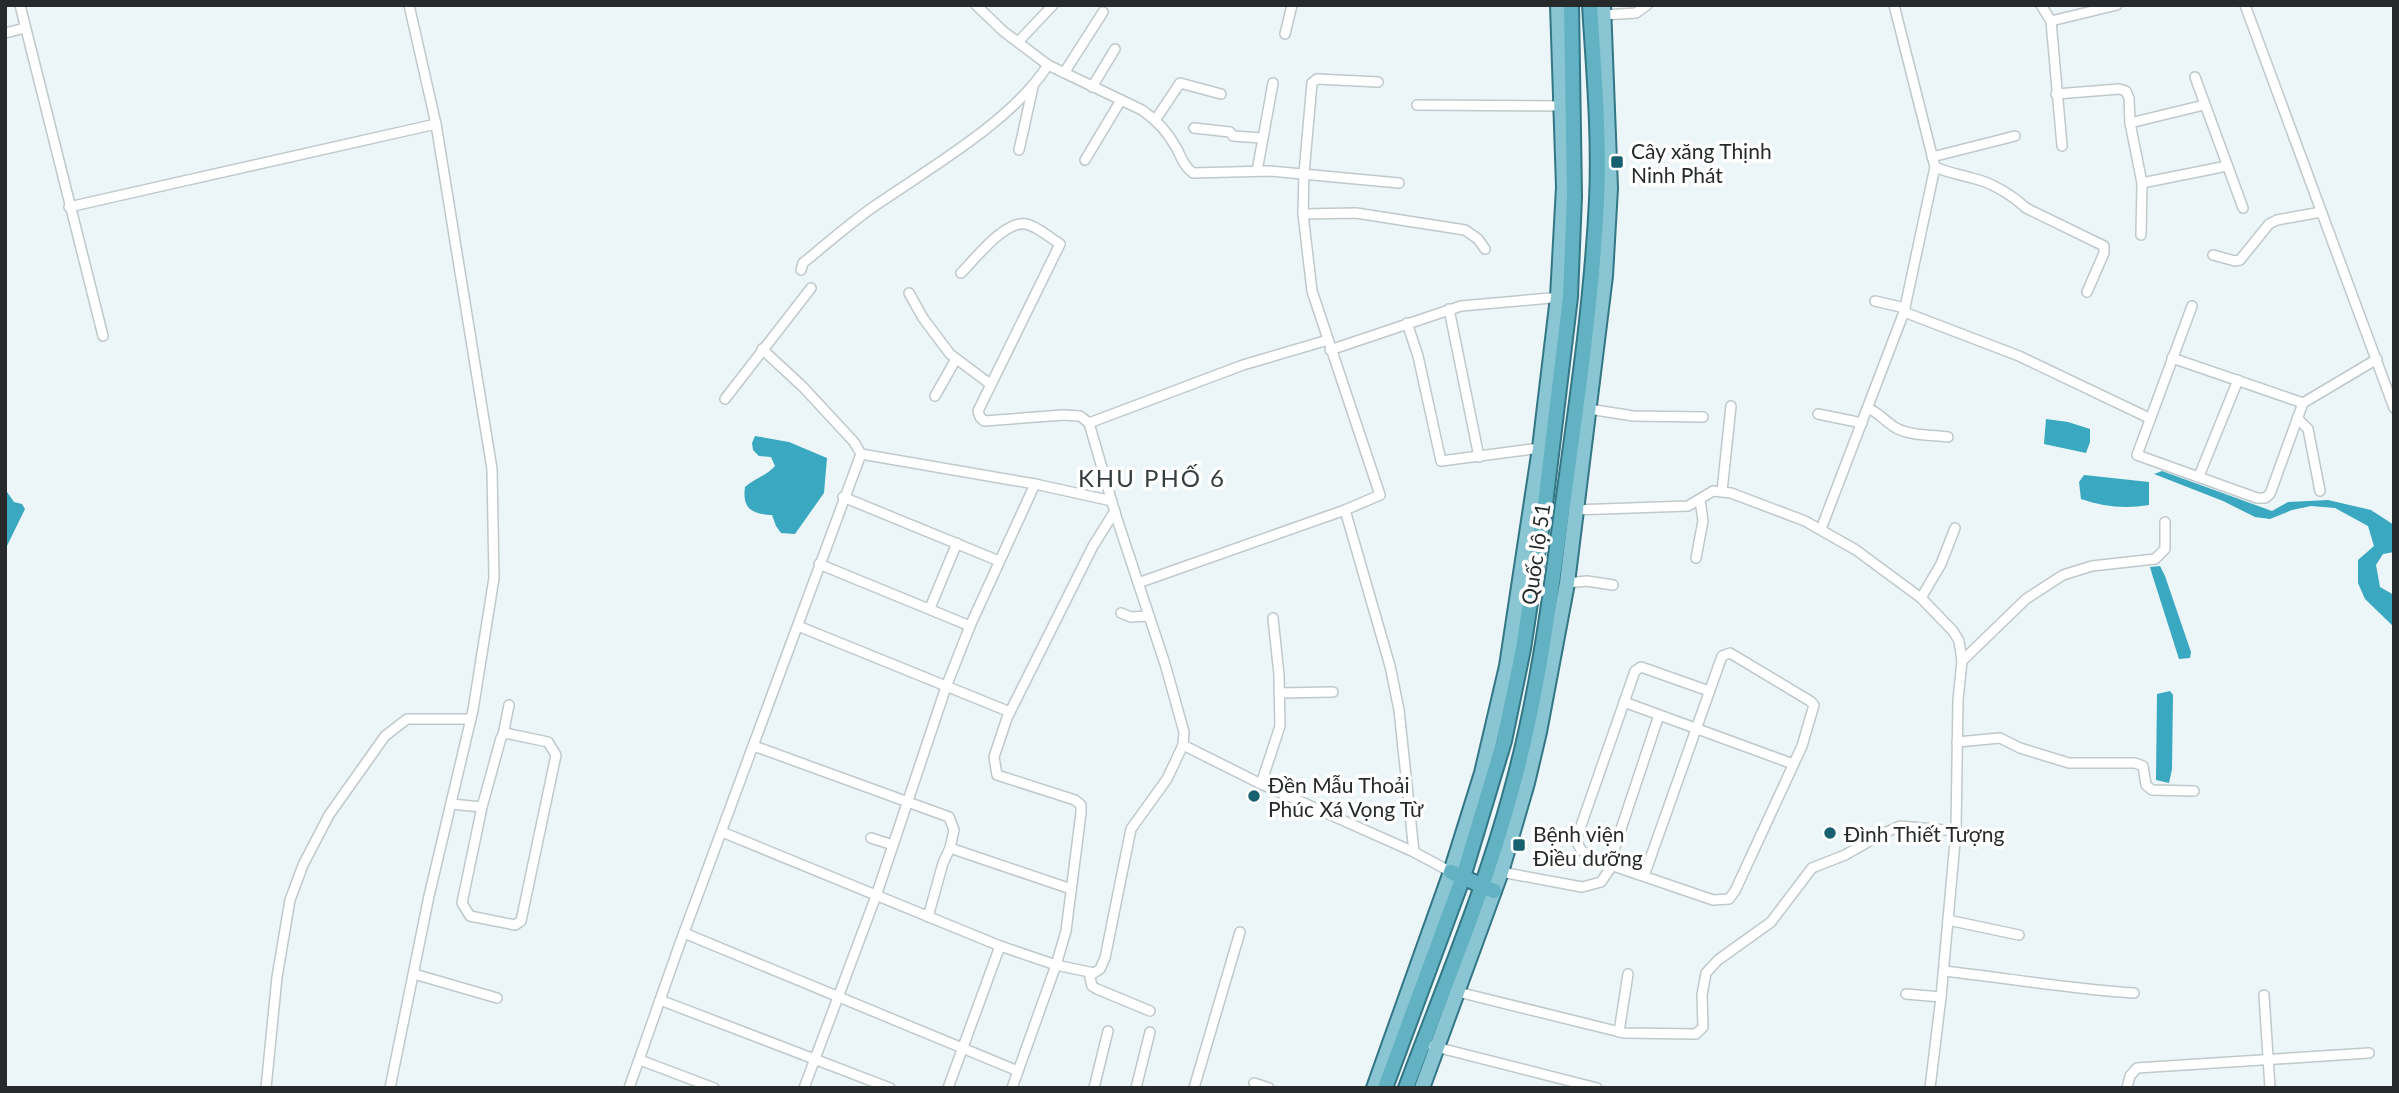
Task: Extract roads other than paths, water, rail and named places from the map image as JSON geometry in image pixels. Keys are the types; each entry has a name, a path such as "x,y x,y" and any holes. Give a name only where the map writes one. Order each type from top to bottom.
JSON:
{"highway":[{"name":"Quốc lộ 51","path":"1385,1088 1457,875 1492,782 1523,649 1574,196 1568,106 1571,5"},
{"name":"Quốc lộ 51","path":"1406,1088 1430,1045 1487,888 1534,700 1569,510 1588,369 1597,200 1590,5"},
{"path":"1457,875 1487,888"}],"main road":[{"name":"Quốc lộ 51","path":"1558,5 1568,106"},
{"name":"Quốc lộ 51","path":"1487,888 1501,872 1539,732 1567,583 1569,510 1589,409 1588,369 1605,276 1610,188 1603,10"},
{"name":"Quốc lộ 51","path":"1539,503 1539,448 1564,297"},
{"name":"Quốc lộ 51","path":"1374,1088 1457,875"},
{"name":"Quốc lộ 51","path":"1422,1088 1430,1045"}],"street":[{"path":"20,5 103,336"},
{"path":"390,1088 471,719 494,578 492,469 436,124 409,5"},
{"path":"976,5 1017,42 1048,65 1156,119 1173,143 1185,168 1193,173 1304,173 1399,183"},
{"path":"1017,42 1053,5"},
{"path":"1285,34 1292,5"},
{"path":"1603,10 1636,13 1647,5"},
{"path":"1821,529 1905,310 1934,162 1895,5"},
{"path":"2041,5 2051,22 2062,146"},
{"path":"2051,22 2117,5"},
{"path":"2245,5 2394,408"},
{"path":"1064,74 1103,12"},
{"path":"5,33 25,28"},
{"path":"1092,87 1115,49"},
{"path":"802,270 803,263 866,213 931,169 1010,109 1033,87 1048,65"},
{"path":"2195,77 2243,208"},
{"path":"1138,583 1345,510 1378,497 1381,492 1312,291 1303,214 1312,83 1314,80 1378,82"},
{"path":"1156,119 1180,83 1221,94"},
{"path":"1257,171 1273,83"},
{"path":"1019,150 1033,87"},
{"path":"2056,94 2119,89 2126,92 2142,183 2141,235"},
{"path":"1085,160 1121,100"},
{"path":"1417,105 1568,106"},
{"path":"2130,123 2204,105"},
{"path":"69,207 436,124"},
{"path":"1194,128 1230,132 1233,136 1262,138"},
{"path":"1934,162 2015,136"},
{"path":"1934,162 1954,175 1986,183 2016,198 2026,208 2104,246 2104,253 2087,292"},
{"path":"2142,183 2227,166"},
{"path":"2213,255 2240,260 2269,224 2321,212"},
{"path":"1303,214 1356,214 1465,230 1478,239 1485,249"},
{"path":"722,832 1000,946 1056,965 1094,973 1100,969 1105,958 1131,829 1167,779 1183,745 1182,727 1165,664 1089,423 1080,416 1063,415 985,421 980,418 978,411 1060,244 1029,224 1016,224 1000,234 961,273"},
{"path":"725,398 810,288"},
{"path":"909,293 923,318 950,354 990,384"},
{"path":"1089,423 1250,363 1329,345 1449,309 1482,303 1564,297"},
{"path":"1875,301 1905,310 2019,356 2149,418"},
{"path":"2192,306 2137,454 2257,498 2265,498 2270,494 2303,403 2377,359"},
{"path":"1449,309 1479,457"},
{"path":"1407,323 1418,356 1441,461 1539,448"},
{"path":"762,349 803,387 854,442 861,454 1035,485 1114,506"},
{"path":"2172,358 2303,403"},
{"path":"935,396 956,359"},
{"path":"2199,476 2238,380"},
{"path":"1722,491 1731,406"},
{"path":"1868,408 1882,415 1896,428 1911,433 1948,437"},
{"path":"1589,409 1633,416 1703,417"},
{"path":"1818,414 1862,423"},
{"path":"2297,418 2308,429 2320,491"},
{"path":"629,1088 843,497 861,454"},
{"path":"804,1088 876,896 946,687 970,626 1035,485"},
{"path":"1569,510 1688,506 1713,491 1722,491 1821,529 1856,550 1922,598 1953,631 1959,641 1962,662 1958,700 1956,831 1944,971 1930,1087 1941,1088"},
{"path":"843,497 999,561"},
{"path":"1696,558 1703,521 1700,500"},
{"path":"1012,1088 1066,931 1081,805 1064,796 997,775 994,757 1010,712 1114,506"},
{"path":"1345,510 1395,688 1414,852"},
{"path":"1962,662 2026,599 2063,575 2092,566 2155,559 2161,555 2166,542 2165,522"},
{"path":"1922,598 1941,565 1955,528"},
{"path":"930,608 957,543"},
{"path":"819,564 970,626"},
{"path":"1567,583 1587,581 1613,585"},
{"path":"1121,614 1131,617 1149,616"},
{"path":"1261,784 1278,735 1279,693 1273,618"},
{"path":"798,626 1010,712"},
{"path":"1644,876 1722,656 1730,653 1810,701 1814,705 1813,712 1793,764 1735,891 1728,899 1713,900 1611,865 1586,854 1576,840 1636,671 1641,667 1709,691"},
{"path":"1279,693 1333,692"},
{"path":"1624,702 1793,764"},
{"path":"503,735 505,733 548,742 556,755 521,921 515,925 470,916 462,903 482,807 509,705"},
{"path":"1501,872 1582,887 1601,882 1611,865 1659,715"},
{"path":"266,1088 277,977 290,900 303,865 329,815 384,736 407,719 471,719"},
{"path":"1957,742 2000,738 2020,748 2069,763 2135,763 2143,766 2146,785 2152,790 2194,791"},
{"path":"1183,745 1261,784 1414,852 1457,875"},
{"path":"754,746 949,817 954,830 928,917"},
{"path":"451,804 482,807"},
{"path":"1450,990 1619,1032 1696,1034 1703,1027 1702,983 1706,973 1718,960 1771,922 1812,868 1845,855 1900,826 1956,831"},
{"path":"871,838 893,845"},
{"path":"950,848 1071,889"},
{"path":"1948,920 2019,935"},
{"path":"1194,1088 1240,932"},
{"path":"684,933 1018,1071"},
{"path":"948,1088 1000,946"},
{"path":"1944,971 2103,992 2134,993"},
{"path":"1089,973 1092,986 1150,1011"},
{"path":"414,974 497,998"},
{"path":"1619,1032 1629,974"},
{"path":"1906,994 1941,998"},
{"path":"2264,995 2270,1088"},
{"path":"660,1000 890,1088"},
{"path":"1094,1088 1108,1031"},
{"path":"1136,1088 1150,1032"},
{"path":"1430,1045 1597,1088"},
{"path":"2127,1088 2130,1076 2137,1068 2369,1053"},
{"path":"639,1060 714,1088"},
{"path":"1254,1083 1269,1088"}],"water":[{"path":"2046,419 2090,429 2090,442 2086,453 2044,444"},
{"path":"755,436 789,442 827,458 824,493 795,534 781,533 772,515 754,512 745,501 745,487 775,466 771,457 759,456 753,450"},
{"path":"2162,471 2272,511 2288,502 2328,500 2371,510 2394,525 2394,552 2383,554 2376,565 2380,587 2394,595 2394,627 2365,599 2358,583 2358,560 2374,546 2368,526 2335,508 2311,506 2270,519 2255,517 2223,501 2154,474"},
{"path":"2084,475 2149,482 2149,505 2115,506 2081,499 2079,482"},
{"path":"5,489 14,502 22,504 25,509 5,550"},
{"path":"2160,566 2191,652 2190,658 2179,659 2150,567"},
{"path":"2170,691 2173,695 2172,769 2169,783 2156,780 2157,694"}],"place":[{"name":"Cây xăng Thịnh Ninh Phát","path":"1617,162"},
{"name":"Đền Mẫu Thoải Phúc Xá Vọng Từ","path":"1254,796"},
{"name":"Đình Thiết Tượng","path":"1830,833"},
{"name":"Bệnh viện Điều dưỡng","path":"1519,845"}],"district":[{"name":"KHU PHỐ 6","path":"1152,477"}]}
